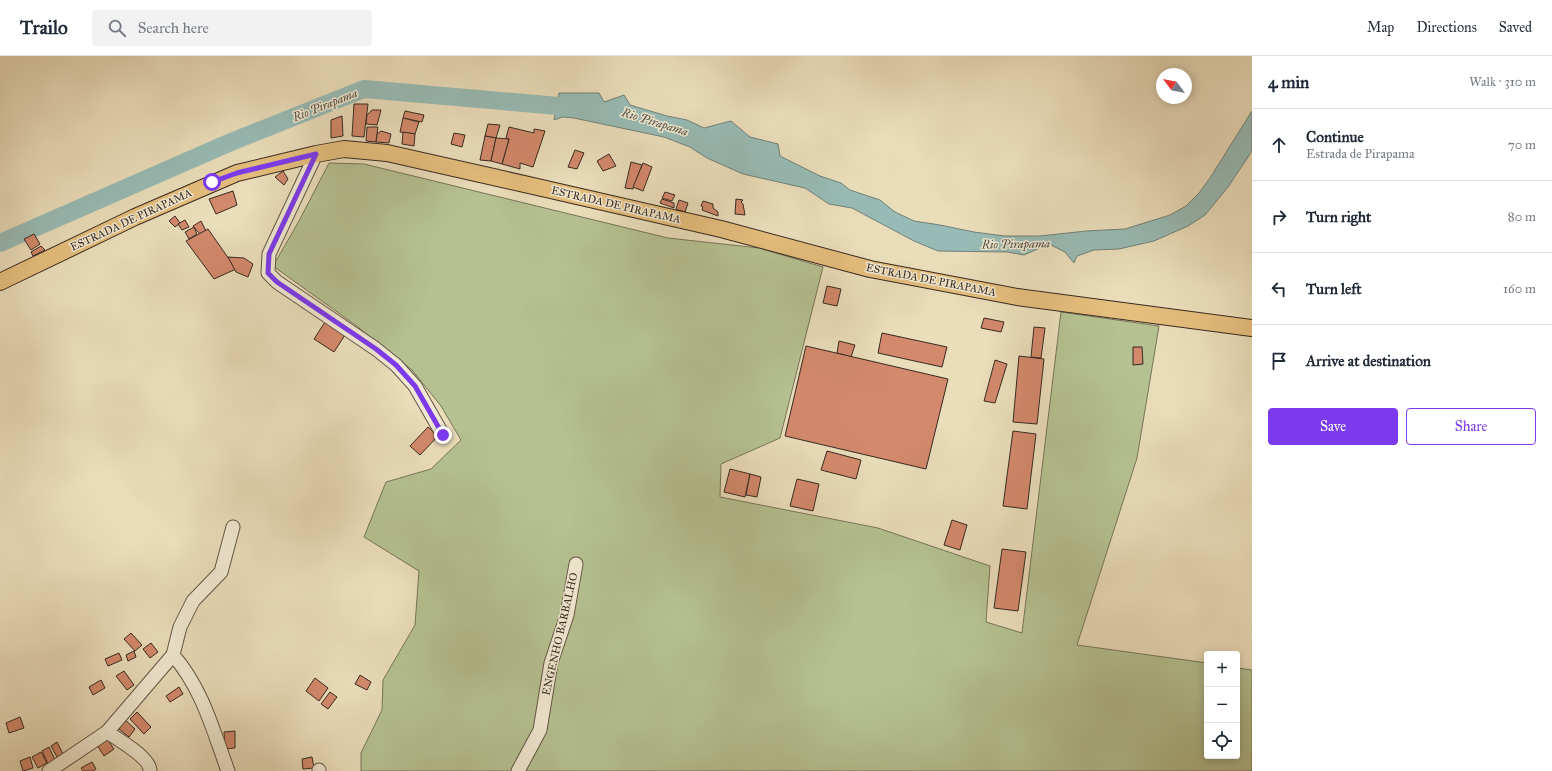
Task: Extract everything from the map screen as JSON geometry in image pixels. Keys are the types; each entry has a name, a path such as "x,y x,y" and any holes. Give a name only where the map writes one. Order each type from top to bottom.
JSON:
{"main road":[{"name":"ESTRADA DE PIRAPAMA","path":"0,282 212,182 237,173 316,154 344,149 387,153 721,229 870,269 1018,296 1252,328"}],"street":[{"path":"316,154 269,254 268,273 277,282 376,349 396,365 415,386 443,435"},
{"path":"50,771 107,732 173,654 180,627 193,601 221,572 233,527"},
{"name":"ENGENHO BARBALHO","path":"518,771 540,730 551,663 567,615 576,564"},
{"path":"173,654 189,674 204,702 228,771"},
{"path":"107,732 145,759 150,767 150,771"}],"green space":[{"path":"329,163 364,164 668,238 759,248 823,267 780,438 721,464 720,497 878,528 990,566 986,622 1022,633 1061,312 1159,326 1137,458 1077,645 1204,663 1204,759 1240,759 1240,668 1252,670 1252,771 361,771 361,753 382,710 383,680 415,625 419,571 364,537 386,482 431,469 461,440 441,406 412,370 354,324 273,266 299,221"}],"water":[{"path":"559,93 599,93 604,102 624,95 630,105 667,116 687,120 704,128 731,121 750,137 778,144 780,156 820,176 841,183 850,190 880,200 895,212 914,221 1005,236 1040,236 1086,231 1125,229 1170,215 1186,206 1199,193 1252,111 1252,151 1228,187 1205,215 1188,226 1154,241 1119,249 1094,250 1077,256 1074,263 1065,252 1049,244 1024,255 1007,252 938,251 914,241 852,208 829,204 805,188 743,174 707,158 690,147 664,137 574,118 563,117 554,120"}],"building":[{"path":"354,104 368,104 364,137 352,136"},
{"path":"372,110 381,110 377,125 366,124 367,115"},
{"path":"405,111 424,115 422,122 403,118"},
{"path":"342,116 343,136 331,138 331,120"},
{"path":"403,118 419,122 415,134 400,132"},
{"path":"488,124 500,125 496,138 485,136"},
{"path":"367,127 378,127 376,142 366,141"},
{"path":"509,127 534,133 534,129 545,131 533,167 520,163 520,169 502,164 509,139 506,138"},
{"path":"381,131 391,134 389,143 376,142 377,134"},
{"path":"403,132 415,134 414,146 402,144"},
{"path":"454,133 465,135 462,147 451,144"},
{"path":"485,136 496,138 491,161 480,160"},
{"path":"496,138 509,139 502,164 491,161"},
{"path":"575,150 584,153 577,169 568,167"},
{"path":"609,154 616,166 603,171 597,161"},
{"path":"631,162 642,165 633,189 625,188"},
{"path":"643,163 652,167 643,191 633,187"},
{"path":"283,171 288,179 284,185 275,177"},
{"path":"233,191 237,205 216,214 209,199"},
{"path":"665,192 675,195 672,201 662,198"},
{"path":"662,199 674,203 674,208 660,203"},
{"path":"736,199 743,200 741,202 743,204 745,215 735,214"},
{"path":"679,200 688,203 685,212 676,209"},
{"path":"703,201 713,204 713,208 718,212 718,216 702,210 703,207 701,206"},
{"path":"175,216 180,223 175,227 169,221"},
{"path":"185,220 189,227 182,230 178,224"},
{"path":"201,221 206,231 200,234 193,226"},
{"path":"194,227 197,234 189,239 185,232"},
{"path":"208,229 236,269 214,279 186,241"},
{"path":"34,234 40,244 31,250 24,239"},
{"path":"41,246 45,250 33,256 31,252"},
{"path":"228,257 244,258 253,264 248,277 236,272"},
{"path":"827,286 841,289 837,306 823,303"},
{"path":"984,318 1004,322 1001,332 981,328"},
{"path":"325,322 345,335 334,352 314,339"},
{"path":"1034,327 1045,328 1041,358 1031,357"},
{"path":"882,333 947,347 942,367 878,353"},
{"path":"839,341 855,345 851,357 837,353"},
{"path":"806,346 948,379 926,469 785,436"},
{"path":"1133,347 1142,347 1143,364 1133,365"},
{"path":"1019,356 1044,359 1037,424 1013,422"},
{"path":"995,360 1007,364 995,403 984,401"},
{"path":"428,427 438,436 420,455 410,446"},
{"path":"1013,431 1036,434 1027,509 1003,506"},
{"path":"827,451 861,460 856,479 821,470"},
{"path":"730,469 750,474 745,497 724,492"},
{"path":"750,474 761,477 757,497 746,495"},
{"path":"797,479 819,484 813,511 790,506"},
{"path":"952,520 967,525 960,550 944,545"},
{"path":"1002,549 1026,552 1018,611 994,608"},
{"path":"131,633 142,645 135,651 124,639"},
{"path":"151,643 158,652 150,658 143,649"},
{"path":"134,651 136,657 128,661 126,655"},
{"path":"119,653 122,660 108,666 105,659"},
{"path":"124,671 134,685 127,690 116,676"},
{"path":"360,675 371,682 367,690 355,684"},
{"path":"315,678 328,688 319,701 306,691"},
{"path":"101,680 105,688 93,695 89,687"},
{"path":"179,687 183,694 170,702 166,696"},
{"path":"330,692 337,697 328,709 321,704"},
{"path":"137,712 151,727 144,734 130,719"},
{"path":"20,717 24,728 9,733 6,723"},
{"path":"122,717 135,729 129,737 115,726"},
{"path":"235,731 235,748 225,749 224,732"},
{"path":"107,739 114,749 104,756 97,745"},
{"path":"57,742 63,754 57,757 51,746"},
{"path":"49,747 55,760 48,764 42,751"},
{"path":"41,752 47,763 38,768 32,757"},
{"path":"30,757 33,768 23,771 20,761"},
{"path":"312,757 314,768 303,769 302,759"},
{"path":"92,762 96,769 93,771 83,771 81,768"}],"waterway":[{"name":"Rio Pirapama","path":"0,243 231,142 364,89 581,108"}],"route":[{"path":"212,182 237,173 316,154 269,254 268,273 277,282 376,349 396,365 415,386 443,435"}]}
